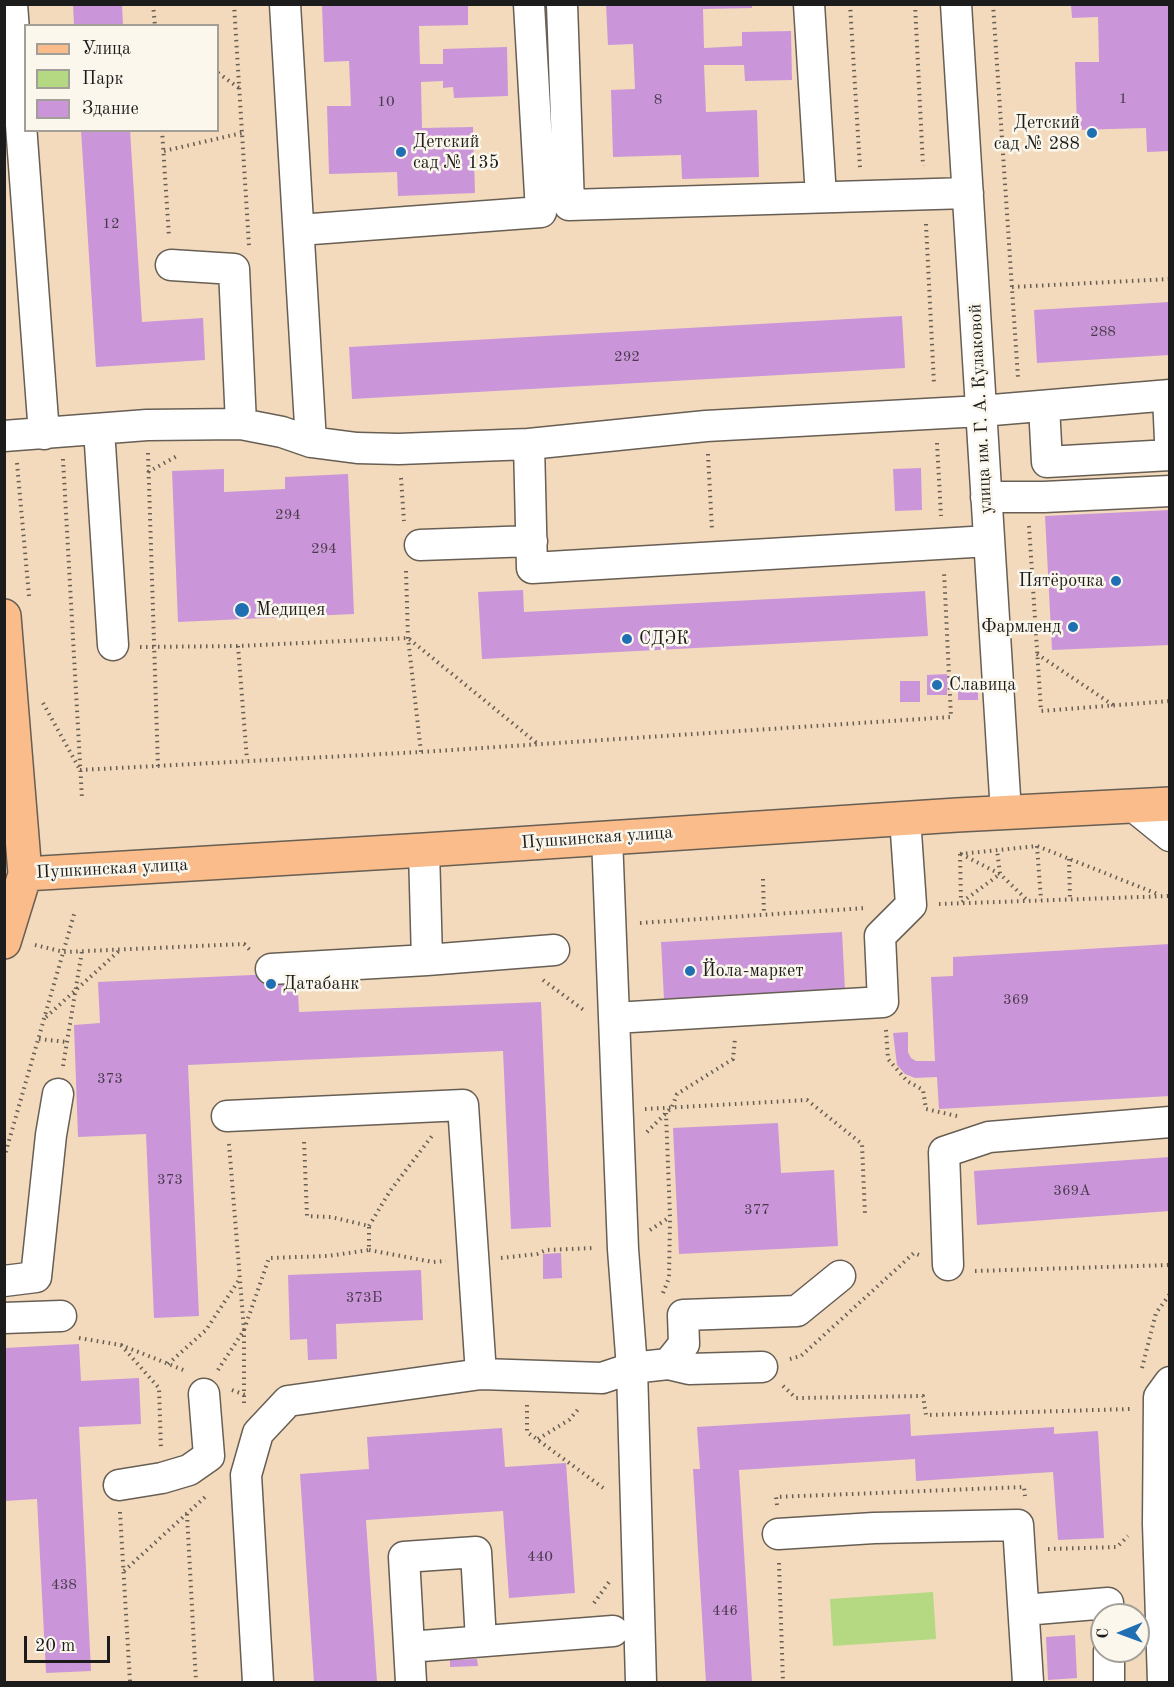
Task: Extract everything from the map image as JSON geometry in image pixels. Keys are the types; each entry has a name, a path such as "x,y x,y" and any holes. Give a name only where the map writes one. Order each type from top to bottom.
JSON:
{"main road":[{"path":"17,608 15,875 20,944"},
{"name":"Пушкинская улица","path":"15,875 905,818 1170,804"}],"street":[{"path":"12,4 21,435 147,425 240,424 282,432 311,442 357,448 399,449 529,444 706,426 981,411 1169,395 1170,440"},
{"path":"285,4 311,442"},
{"path":"299,230 541,212 529,4"},
{"path":"562,4 569,205 968,193"},
{"path":"809,4 821,197"},
{"name":"улица им. Г. А. Кулаковой","path":"956,4 1006,813"},
{"path":"171,265 234,269 240,424"},
{"path":"1033,407 1047,462 1170,454"},
{"path":"99,429 113,645"},
{"path":"529,444 532,568 989,542"},
{"path":"986,497 1170,491"},
{"path":"410,545 532,541"},
{"path":"1133,806 1170,836"},
{"path":"601,1016 883,1002 880,936 911,905 905,818"},
{"path":"608,837 601,1016 618,1110 623,1249 632,1368 641,1683"},
{"path":"424,850 427,960"},
{"path":"271,969 554,950"},
{"path":"4,1281 36,1277 51,1135 58,1094"},
{"path":"227,1116 463,1105 481,1374"},
{"path":"948,1265 944,1152 989,1137 1170,1122"},
{"path":"668,1364 684,1344 683,1315 797,1311 840,1276"},
{"path":"4,1318 68,1327"},
{"path":"119,1485 162,1478 189,1470 209,1456 250,1437 288,1401 481,1374 602,1378 632,1368 668,1364 688,1369 762,1367"},
{"path":"1163,1683 1153,1527 1159,1397 1170,1382"},
{"path":"208,1388 209,1456"},
{"path":"250,1437 246,1475 258,1683"},
{"path":"778,1534 874,1528 1018,1525 1028,1683"},
{"path":"411,1683 404,1557 476,1552 481,1641"},
{"path":"1024,1610 1090,1604"},
{"path":"409,1647 613,1631"},
{"path":"1109,1663 1109,1683"}],"path":[{"path":"153,4 155,24"},
{"path":"234,4 250,255 234,269"},
{"path":"850,4 862,196"},
{"path":"80,770 421,752 951,717 915,4"},
{"path":"993,4 1012,287 1033,407"},
{"path":"219,74 239,88"},
{"path":"162,132 171,265"},
{"path":"164,151 242,133"},
{"path":"1012,287 1170,279"},
{"path":"147,425 158,767"},
{"path":"706,426 714,558"},
{"path":"17,608 21,435"},
{"path":"399,449 410,545 408,638 421,752"},
{"path":"1027,497 1041,711 1167,701 1170,695"},
{"path":"113,645 154,648 408,638 538,744"},
{"path":"238,646 247,760"},
{"path":"1037,653 1114,705"},
{"path":"37,693 80,770 82,799"},
{"path":"1037,846 1041,900"},
{"path":"960,854 1037,846 1164,896"},
{"path":"997,850 1000,874"},
{"path":"960,854 961,902 1000,874"},
{"path":"960,854 1000,874 1027,900"},
{"path":"1069,859 1070,899"},
{"path":"763,879 764,915"},
{"path":"4,1158 75,911"},
{"path":"20,944 64,952 244,944 271,969"},
{"path":"45,1018 120,949"},
{"path":"58,1094 82,951"},
{"path":"509,954 601,1016"},
{"path":"883,1002 888,1059 907,1081 923,1090 926,1109 963,1117 969,1144"},
{"path":"619,1161 672,1107 677,1094 733,1059 738,1011"},
{"path":"39,1039 67,1042"},
{"path":"618,1110 807,1100 862,1144 865,1215"},
{"path":"208,1388 244,1330 269,1258 328,1256 369,1250 369,1226 390,1191 429,1140 463,1105"},
{"path":"302,1113 307,1216 331,1217 369,1226"},
{"path":"662,1295 669,1278 670,1217 666,1113"},
{"path":"227,1116 244,1330 245,1395 250,1437"},
{"path":"168,1364 206,1330 240,1279"},
{"path":"1140,1375 1156,1313 1170,1294"},
{"path":"68,1327 86,1337 121,1345 168,1364 208,1388 245,1395"},
{"path":"121,1345 159,1388 162,1478"},
{"path":"762,1367 796,1398 923,1396 926,1415 1137,1408"},
{"path":"526,1376 527,1432 607,1490"},
{"path":"538,1440 569,1420 602,1378"},
{"path":"119,1485 130,1683"},
{"path":"124,1571 210,1492"},
{"path":"187,1514 196,1683"},
{"path":"1042,1549 1117,1547 1153,1527"}],"green space":[{"path":"933,1592 936,1639 833,1646 830,1599"}],"building":[{"path":"73,4 122,4 123,24 74,24"},
{"path":"322,4 468,4 468,25 419,26 420,64 443,64 443,49 507,47 508,96 454,98 453,87 443,88 443,81 421,82 422,128 473,127 475,193 398,196 397,172 329,174 327,106 351,106 349,61 324,62"},
{"path":"606,4 752,4 752,8 703,9 704,48 742,46 742,32 791,31 792,80 745,81 744,65 704,65 706,112 757,110 759,177 682,179 681,155 613,157 611,90 635,89 633,44 608,45"},
{"path":"1071,4 1168,4 1170,151 1147,152 1146,128 1077,130 1075,62 1099,62 1098,17 1072,18"},
{"path":"81,132 130,132 142,322 203,318 205,360 96,367"},
{"path":"1170,302 1170,355 1037,363 1034,310"},
{"path":"902,316 905,368 352,399 349,347"},
{"path":"921,468 922,510 895,511 893,469"},
{"path":"224,469 224,492 285,489 285,477 348,474 354,614 178,622 172,471"},
{"path":"1170,510 1170,645 1052,650 1045,516"},
{"path":"523,590 524,612 925,591 928,636 482,659 478,592"},
{"name":"Славица","path":"947,674 947,695 927,695 927,675"},
{"path":"958,680 978,680 978,700 958,700"},
{"path":"900,681 920,681 920,702 900,702"},
{"path":"842,932 845,990 664,999 661,942"},
{"path":"1170,944 1170,1096 939,1109 937,1077 915,1078 905,1074 897,1065 893,1033 908,1032 908,1052 911,1058 916,1061 935,1061 931,977 953,976 953,957"},
{"path":"297,973 299,1012 541,1002 551,1227 511,1229 503,1051 188,1065 199,1316 154,1318 146,1134 78,1137 74,1025 100,1023 98,982"},
{"path":"778,1123 781,1173 834,1170 838,1246 679,1254 673,1128"},
{"path":"1170,1157 1170,1211 977,1225 974,1171"},
{"path":"561,1253 562,1278 543,1279 543,1254"},
{"path":"421,1270 423,1320 336,1324 337,1359 308,1360 307,1339 290,1340 288,1275"},
{"path":"79,1344 81,1381 139,1378 141,1424 79,1427 91,1671 46,1673 37,1499 5,1501 5,1348"},
{"path":"910,1414 911,1436 1054,1427 1054,1434 1098,1431 1104,1538 1058,1540 1053,1472 916,1481 915,1459 739,1470 752,1682 706,1682 693,1469 700,1469 697,1427"},
{"path":"502,1428 505,1467 566,1463 575,1593 509,1598 503,1511 366,1520 377,1682 314,1682 300,1474 369,1469 367,1437"},
{"path":"1075,1635 1077,1678 1048,1680 1046,1637"},
{"path":"477,1659 478,1666 450,1667 450,1660"}],"place":[{"name":"Детский сад № 288","path":"1092,133"},
{"name":"Детский сад № 135","path":"401,152"},
{"name":"Пятёрочка","path":"1116,581"},
{"name":"Медицея","path":"242,610"},
{"name":"Фармленд","path":"1073,627"},
{"name":"СДЭК","path":"627,639"},
{"name":"Славица","path":"937,685"},
{"name":"Йола-маркет","path":"690,971"},
{"name":"Датабанк","path":"271,984"}]}
